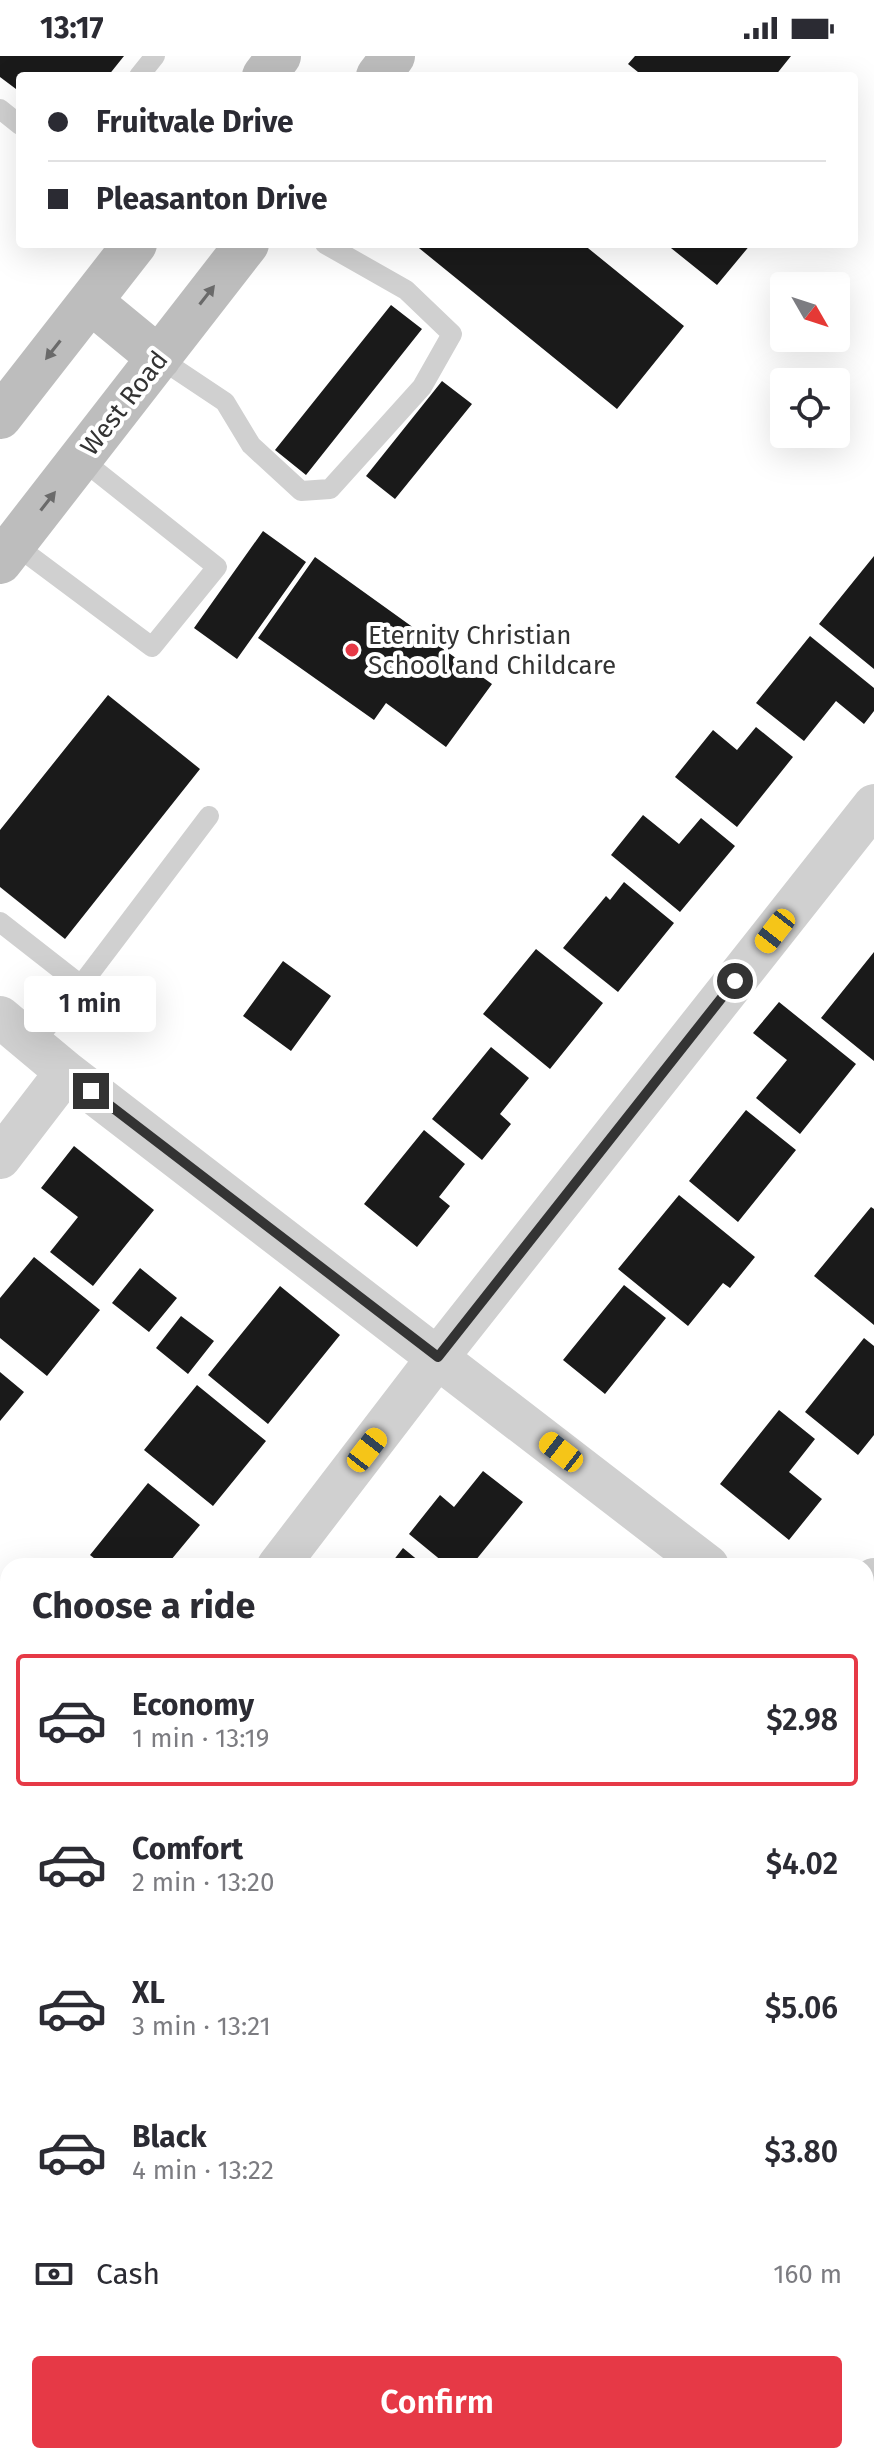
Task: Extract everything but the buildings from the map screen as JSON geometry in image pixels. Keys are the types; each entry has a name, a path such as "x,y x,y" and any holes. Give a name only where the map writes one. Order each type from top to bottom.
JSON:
{"main road":[{"path":"0,417 132,248"},
{"name":"West Road","path":"7,553 244,248"},
{"path":"91,302 159,358"}],"street":[{"path":"284,1558 438,1357 874,805"},
{"path":"0,1017 66,1072 698,1558"},
{"path":"0,1158 66,1072"}],"lane":[{"path":"142,72 155,56"},
{"path":"0,109 16,122"},
{"path":"159,358 225,402 251,445 301,491 330,489 422,387 452,334 406,290 332,248"},
{"path":"7,553 152,647 217,567 81,459"},
{"path":"33,1044 209,816"},
{"path":"0,922 73,979 75,993"}],"place":[{"name":"Eternity Christian School and Childcare","path":"352,650"}],"route":[{"path":"91,1091 438,1357 735,981"}]}
